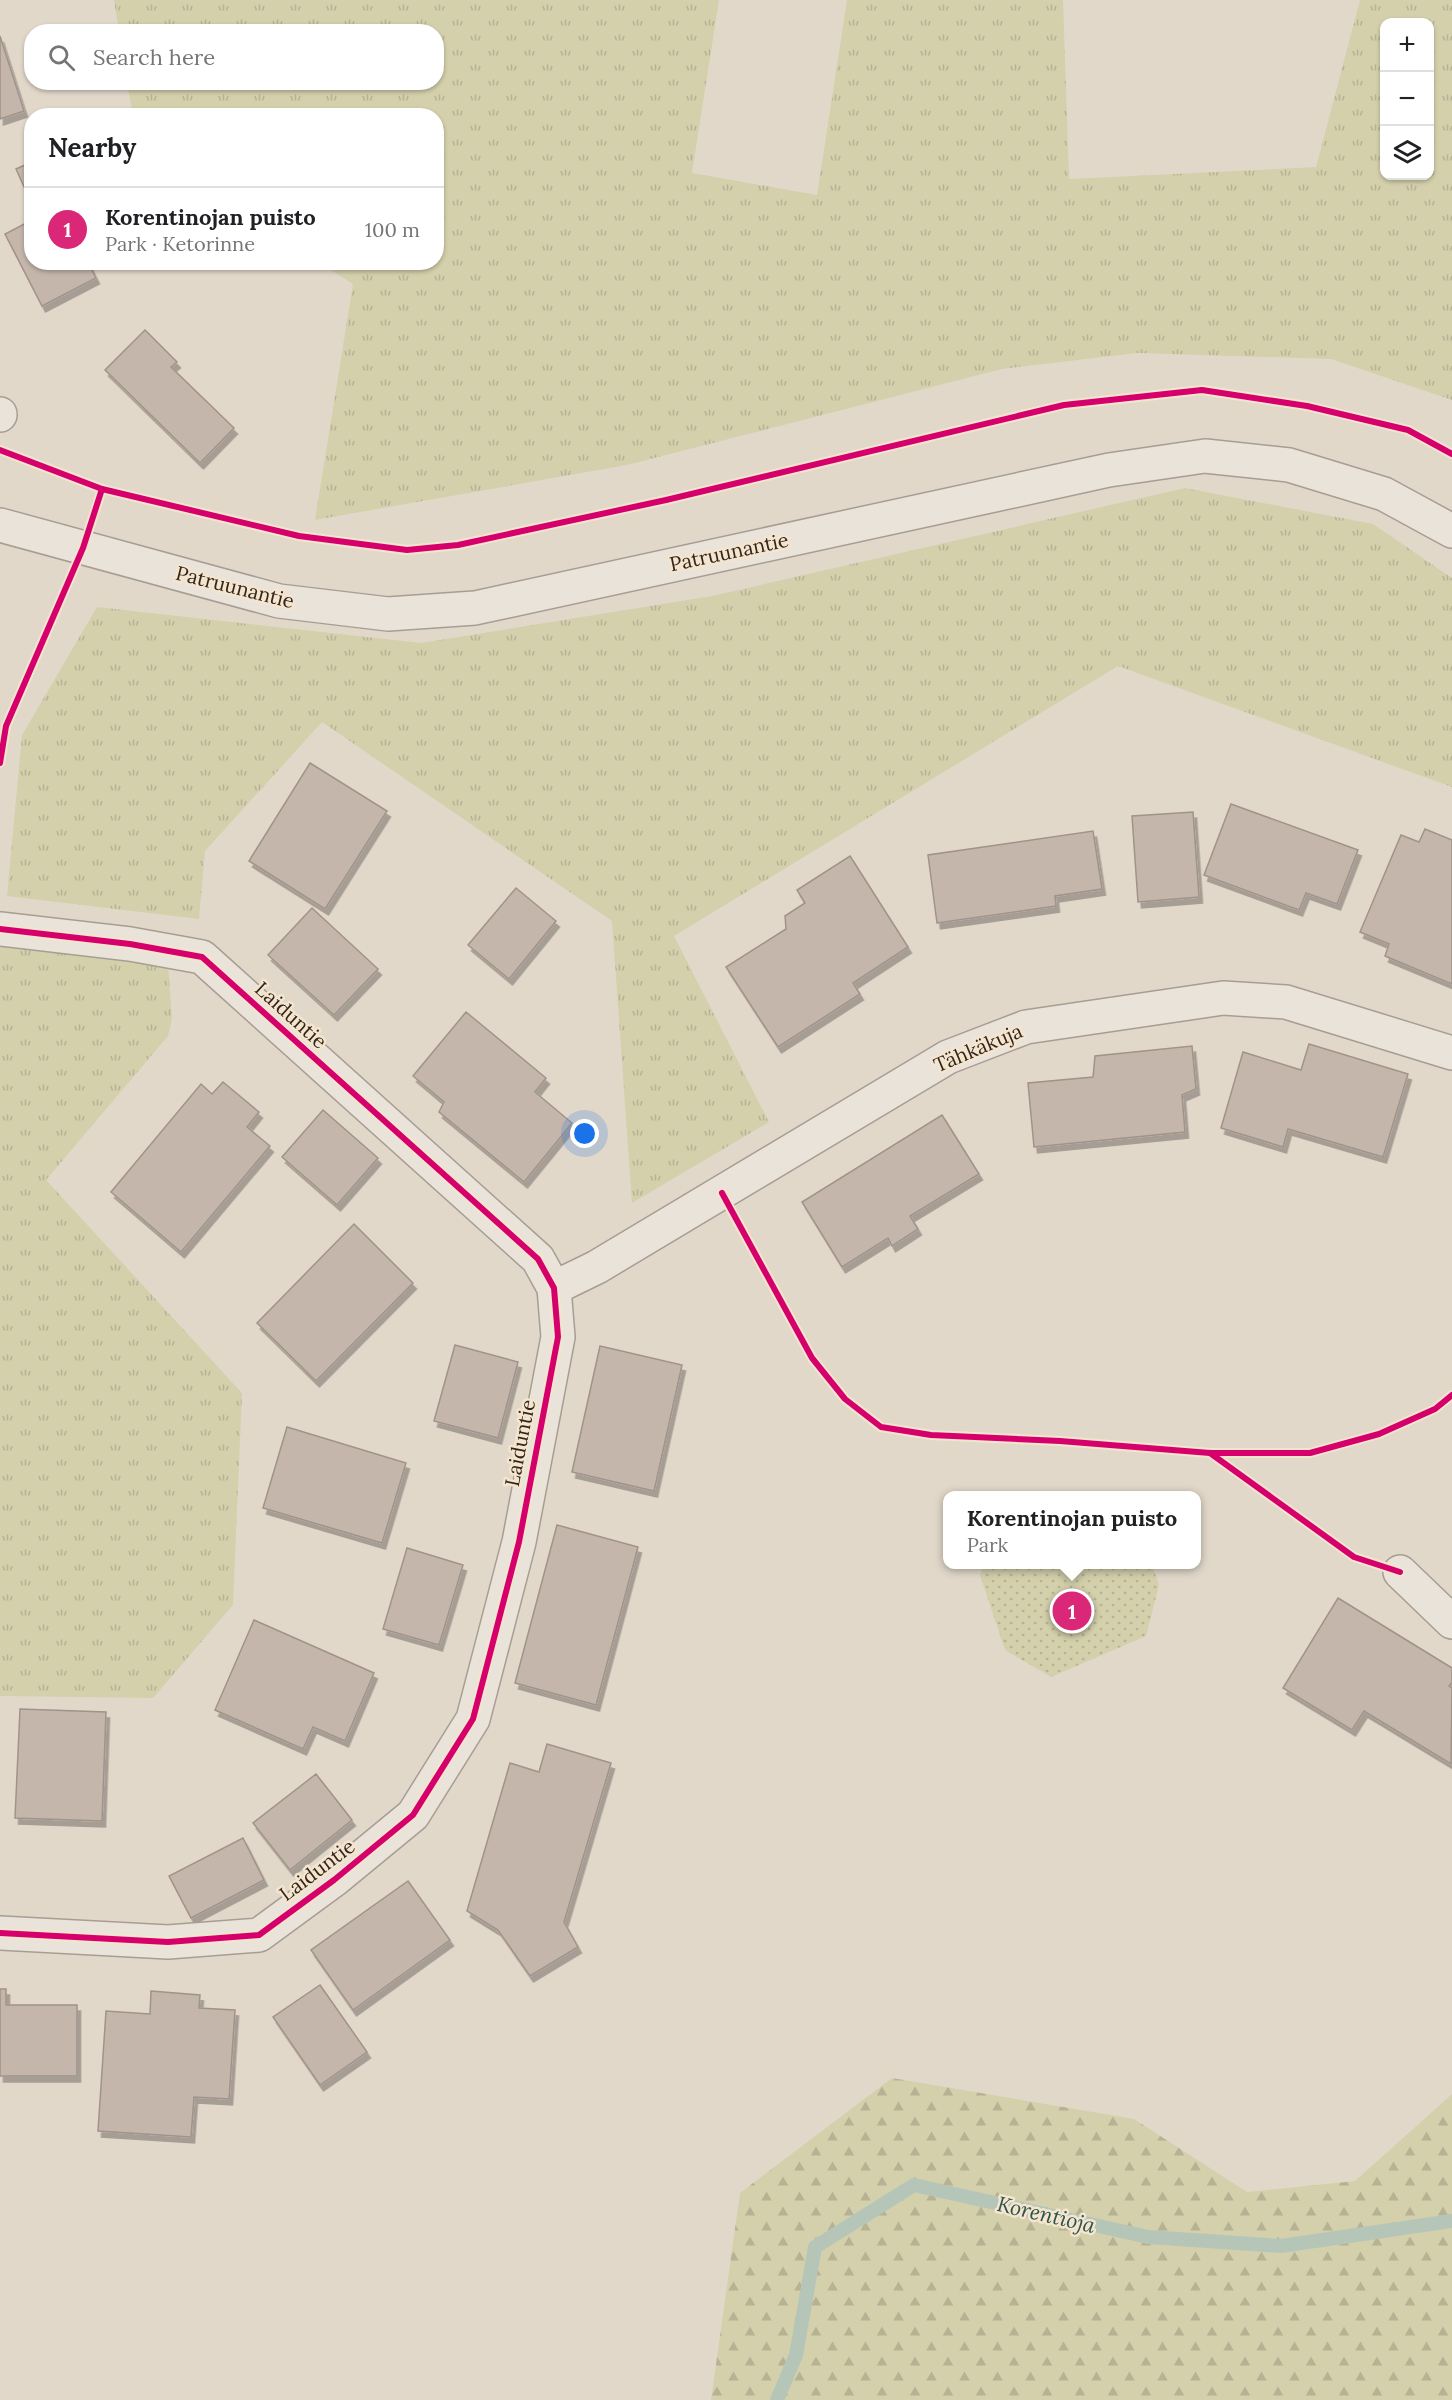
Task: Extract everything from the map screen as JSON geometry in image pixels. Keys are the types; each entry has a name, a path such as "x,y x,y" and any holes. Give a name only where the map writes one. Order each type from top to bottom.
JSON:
{"street":[{"name":"Patruunantie","path":"0,525 279,601 388,615 475,608 1109,470 1205,456 1289,465 1384,494 1452,531"},
{"name":"Laiduntie","path":"0,929 130,944 202,957 538,1259 554,1288 558,1337 519,1542 473,1719 413,1815 334,1880 259,1935 168,1942 0,1933"},
{"name":"Tähkäkuja","path":"554,1288 597,1268 948,1057 1026,1027 1223,998 1286,1002 1452,1053"},
{"path":"1400,1572 1452,1622"}],"green space":[{"path":"114,0 719,0 692,173 817,195 847,0 1063,0 1069,179 1316,167 1360,0 1452,0 1452,400 1331,359 1137,353 1002,369 627,465 315,520 353,284 331,270 444,270 444,108 132,108 128,90 444,90 444,24 118,24"},
{"path":"1185,488 1373,524 1452,578 1452,787 1118,666 674,936 769,1122 632,1203 612,921 322,722 205,851 199,919 7,896 22,735 97,607 421,643 712,596"},
{"path":"0,945 168,965 172,1019 168,1036 46,1180 242,1393 233,1605 153,1698 0,1696"},
{"path":"982,1569 1153,1569 1159,1585 1146,1636 1051,1677 1005,1650 980,1575"},
{"path":"892,2078 1134,2119 1247,2192 1355,2181 1452,2094 1452,2400 711,2400 740,2193"}],"building":[{"path":"0,36 24,111 0,119"},
{"path":"24,166 24,187 16,169"},
{"path":"24,224 24,270 92,270 96,278 42,306 5,234"},
{"path":"145,330 177,362 171,367 234,428 200,463 105,370"},
{"path":"310,763 387,811 325,909 249,861"},
{"path":"1231,804 1358,850 1337,904 1306,893 1299,910 1204,875"},
{"path":"1193,812 1199,897 1138,902 1132,816"},
{"path":"1425,829 1452,840 1452,984 1385,956 1389,944 1360,932 1401,835 1419,842"},
{"path":"1093,831 1102,889 1055,896 1056,906 937,923 928,855"},
{"path":"850,856 908,947 853,983 860,994 778,1047 726,967 786,929 785,916 805,903 797,890"},
{"path":"516,888 556,921 509,979 468,945"},
{"path":"312,908 378,969 334,1015 268,955"},
{"path":"466,1012 546,1078 535,1092 572,1123 524,1182 439,1112 444,1102 413,1076"},
{"path":"1309,1044 1408,1074 1383,1157 1288,1129 1283,1147 1221,1128 1243,1052 1301,1070"},
{"path":"1192,1046 1196,1089 1182,1095 1185,1132 1034,1147 1028,1083 1093,1077 1095,1056"},
{"path":"223,1082 259,1112 247,1127 270,1146 181,1252 111,1192 201,1084 212,1094"},
{"path":"323,1110 378,1158 337,1205 282,1157"},
{"path":"942,1115 979,1174 910,1216 918,1229 892,1246 888,1238 842,1267 802,1202"},
{"path":"354,1224 413,1283 316,1381 257,1323"},
{"path":"455,1345 518,1362 498,1438 434,1421"},
{"path":"600,1346 682,1365 654,1491 572,1472"},
{"path":"287,1427 406,1463 382,1543 263,1508"},
{"path":"557,1525 638,1547 596,1705 515,1683"},
{"path":"407,1548 463,1565 439,1645 383,1629"},
{"path":"1338,1598 1452,1668 1452,1682 1449,1686 1452,1688 1451,1764 1364,1711 1352,1730 1283,1688"},
{"path":"254,1620 374,1673 345,1741 313,1727 303,1749 215,1710"},
{"path":"20,1709 106,1712 102,1821 15,1818"},
{"path":"547,1744 611,1763 564,1922 578,1947 530,1976 498,1930 467,1911 510,1763 539,1772"},
{"path":"316,1774 352,1820 290,1870 253,1823"},
{"path":"243,1838 264,1880 191,1918 169,1876"},
{"path":"408,1881 450,1940 353,2010 311,1950"},
{"path":"320,1985 367,2052 320,2085 273,2017"},
{"path":"0,1989 6,1989 6,2005 77,2005 77,2076 0,2076"},
{"path":"151,1991 200,1995 199,2008 235,2010 229,2099 194,2097 191,2137 98,2131 106,2011 150,2014"}],"waterway":[{"name":"Korentioja","path":"777,2400 796,2355 815,2247 914,2185 1148,2237 1281,2246 1452,2221"}],"cycle path":[{"path":"0,450 102,489 299,536 407,550 458,545 666,500 1064,405 1202,390 1307,406 1408,430 1452,454"},
{"path":"0,763 6,726 83,548 102,489"},
{"path":"0,929 130,944 202,957 538,1259 554,1288 558,1337 519,1542 473,1719 413,1815 334,1880 259,1935 168,1942 0,1933"},
{"path":"722,1193 812,1358 845,1399 881,1427 931,1435 1060,1441 1210,1453 1310,1453 1379,1434 1435,1409 1452,1395"},
{"path":"1210,1453 1354,1557 1400,1572"}],"place":[{"name":"Korentinojan puisto","path":"1072,1611"}]}
